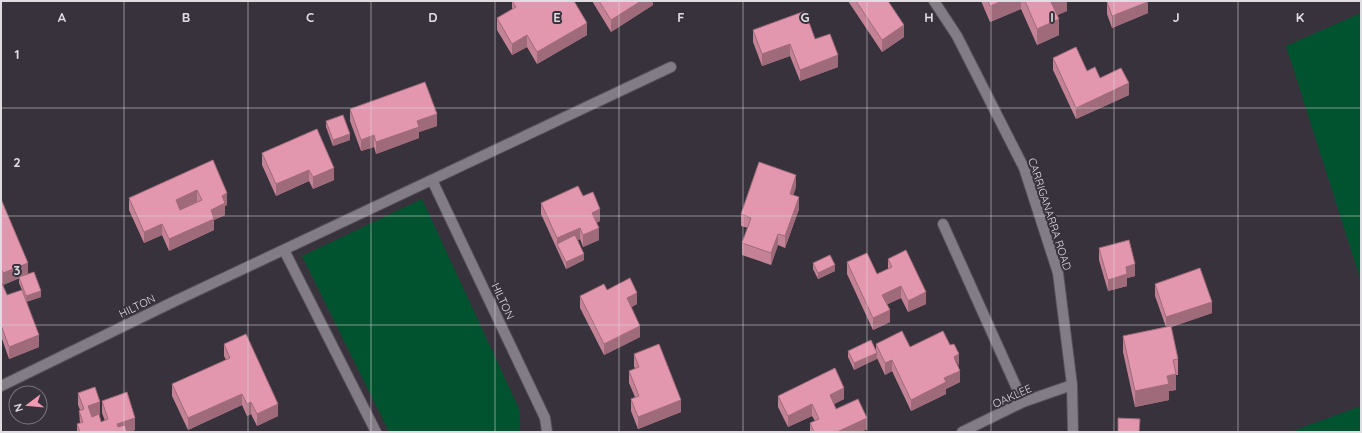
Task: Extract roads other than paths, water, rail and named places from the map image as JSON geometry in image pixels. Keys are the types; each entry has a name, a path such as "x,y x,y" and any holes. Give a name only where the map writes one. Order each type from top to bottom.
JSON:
{"street":[{"name":"CARRIGANARRA ROAD","path":"934,1 957,36 1024,168 1058,273 1072,385 1073,432"},
{"name":"HILTON","path":"1,386 671,67"},
{"name":"HILTON","path":"432,180 545,418 547,432"},
{"path":"943,224 1023,402"},
{"path":"284,250 376,432"},
{"name":"OAKLEE","path":"962,432 1023,402 1072,385"}]}
